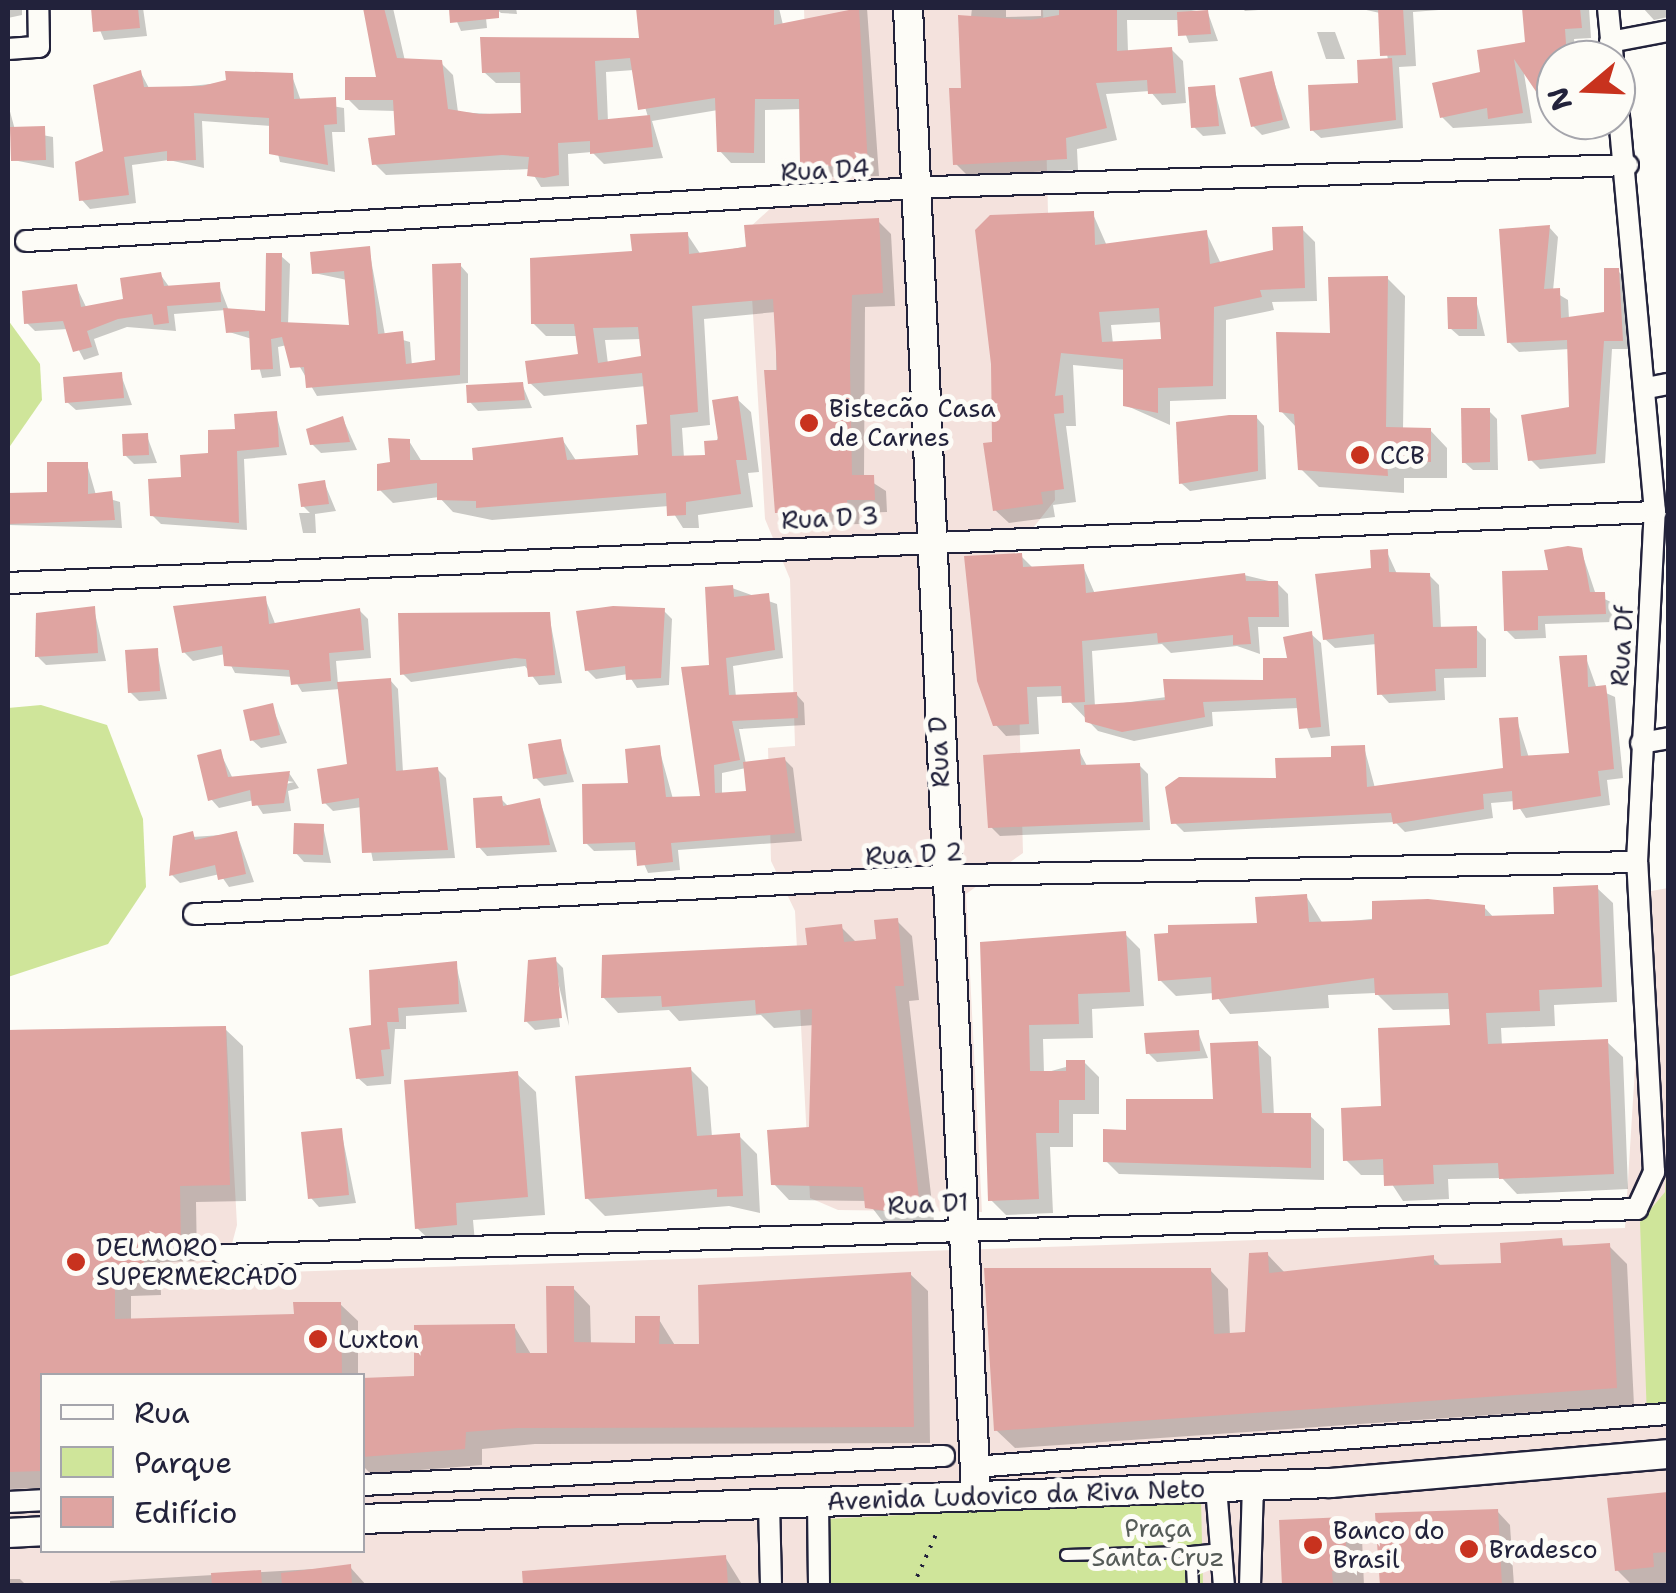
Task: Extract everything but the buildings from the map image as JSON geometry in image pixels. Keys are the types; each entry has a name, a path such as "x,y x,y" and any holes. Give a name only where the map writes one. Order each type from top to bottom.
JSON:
{"street":[{"path":"8,48 39,47 38,8"},
{"name":"Rua D","path":"908,8 959,1227 976,1496"},
{"path":"1608,8 1610,40"},
{"path":"1636,42 1668,31"},
{"name":"Rua Df","path":"1624,140 1655,512 1640,743 1637,862 1660,1043 1654,1172 1636,1210"},
{"name":"Rua D4","path":"26,241 916,188 1628,165"},
{"path":"1646,388 1668,384"},
{"name":"Rua D 3","path":"8,583 928,538 1655,512"},
{"path":"1640,743 1668,738"},
{"name":"Rua D 2","path":"194,914 944,876 1637,862"},
{"name":"Rua D1","path":"223,1255 959,1227 1636,1210"},
{"path":"987,1466 1668,1414"},
{"name":"Avenida Ludovico da Riva Neto","path":"365,1519 1253,1486 1668,1454"},
{"path":"365,1485 944,1456"},
{"path":"1250,1586 1253,1486"},
{"path":"1216,1487 1224,1586"},
{"path":"8,1502 40,1500"},
{"path":"818,1502 819,1586"},
{"path":"769,1503 771,1586"},
{"path":"8,1533 40,1532"}],"lane":[{"path":"1066,1556 1224,1549"},
{"path":"1191,1552 1192,1586"}],"path":[{"path":"914,1586 937,1532"}],"shaded area":[{"path":"804,8 1043,8 1055,500 1015,551 1023,853 966,894 982,1212 838,1210 810,1198 795,911 771,861 768,748 795,746 790,579 765,519 748,229 809,173"},
{"path":"1668,888 1668,1585 8,1585 8,1030 226,1026 237,1225 224,1274 1625,1228 1646,892"}],"green space":[{"path":"8,320 40,364 42,400 8,449"},
{"path":"41,705 107,725 143,819 146,887 108,944 8,977 8,708"},
{"path":"1668,1146 1668,1416 1647,1418 1640,1222 1665,1192"},
{"name":"Praça Santa Cruz","path":"1201,1499 1203,1585 830,1585 828,1519"}],"place":[{"name":"Bistecão Casa de Carnes","path":"809,423"},
{"name":"CCB","path":"1360,455"},
{"name":"DELMORO SUPERMERCADO","path":"76,1262"},
{"name":"Luxton","path":"318,1339"},
{"name":"Banco do Brasil","path":"1313,1545"},
{"name":"Bradesco","path":"1469,1549"}]}
